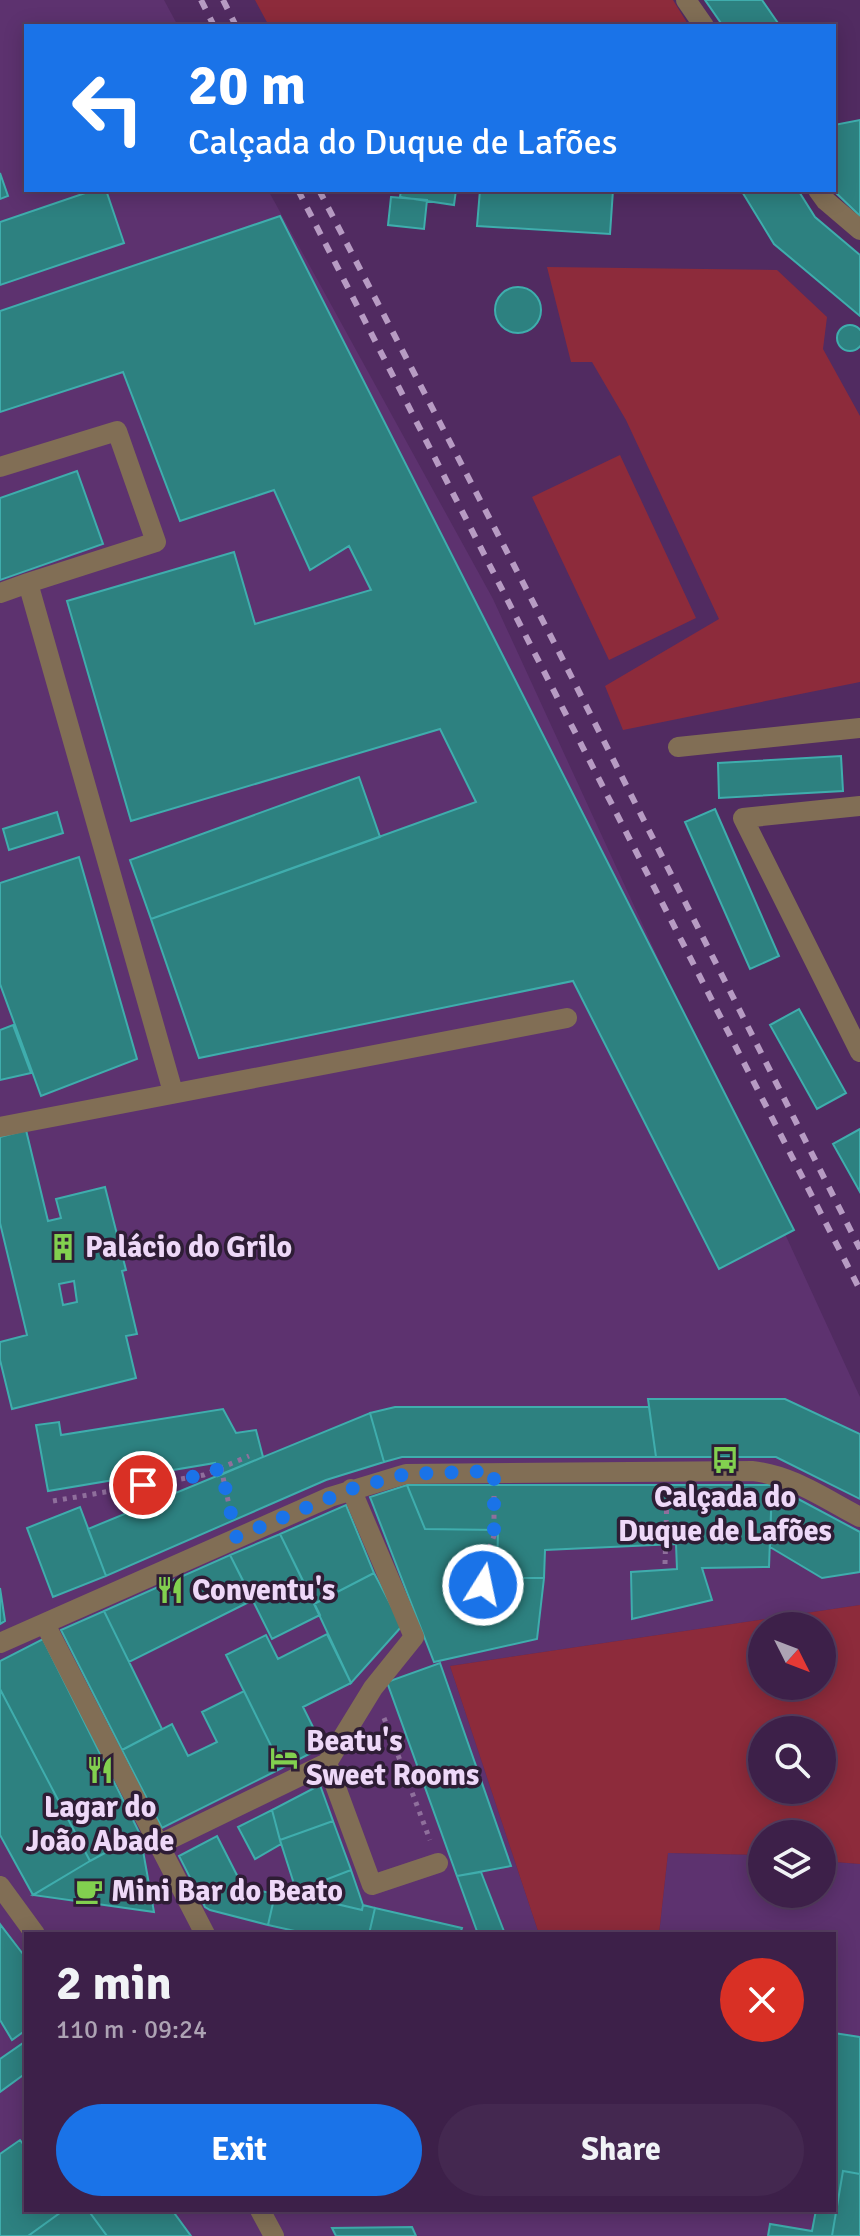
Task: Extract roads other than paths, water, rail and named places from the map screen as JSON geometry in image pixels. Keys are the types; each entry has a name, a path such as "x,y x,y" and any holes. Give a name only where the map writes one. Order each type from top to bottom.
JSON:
{"street":[{"path":"686,0 703,24"},
{"path":"819,192 860,230"},
{"path":"0,467 117,431 156,542 0,593"},
{"path":"28,583 173,1092"},
{"path":"678,747 860,728"},
{"path":"860,806 743,818 860,1052"},
{"path":"0,1127 567,1018"},
{"path":"0,1643 351,1489 406,1474 494,1471 772,1473 860,1517"},
{"path":"158,1845 327,1763 373,1688 414,1637 351,1489"},
{"path":"45,1624 204,1932"},
{"path":"327,1763 372,1885 438,1863"},
{"path":"0,1886 34,1932"},
{"path":"261,2212 274,2236"}],"railway":[{"path":"201,0 213,24"},
{"path":"223,0 235,24"},
{"path":"299,192 860,1290"},
{"path":"320,192 560,654 860,1249"}],"place":[{"name":"Palácio do Grilo","path":"63,1247"},
{"name":"Calçada do Duque de Lafões","path":"725,1460"},
{"name":"Conventu's","path":"170,1590"},
{"name":"Beatu's Sweet Rooms","path":"284,1758"},
{"name":"Lagar do João Abade","path":"100,1770"},
{"name":"Mini Bar do Beato","path":"89,1891"}]}
